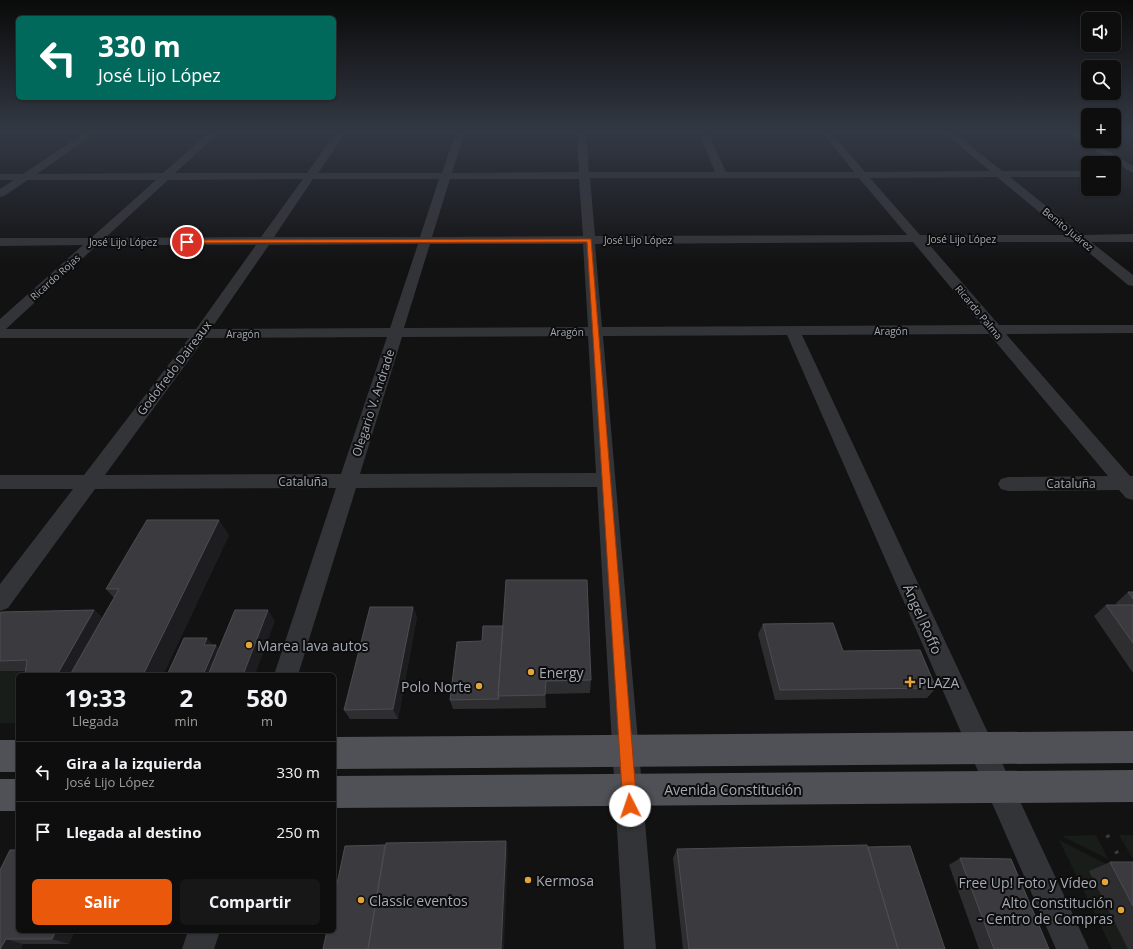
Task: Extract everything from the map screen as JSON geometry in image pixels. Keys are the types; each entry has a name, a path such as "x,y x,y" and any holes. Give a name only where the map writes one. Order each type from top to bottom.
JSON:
{"main road":[{"path":"336,753 1133,747"},
{"path":"0,756 16,756"},
{"name":"Avenida Constitución","path":"336,792 1133,786"},
{"path":"0,795 16,795"}],"street":[{"path":"0,194 28,175"},
{"path":"0,178 683,175"},
{"name":"Ricardo Palma","path":"862,175 1130,486"},
{"name":"Benito Juárez","path":"1001,175 1133,282"},
{"name":"Olegario V. Andrade","path":"287,673 446,176"},
{"path":"585,176 640,949"},
{"name":"Ricardo Rojas","path":"0,327 165,177"},
{"name":"Godofredo Daireaux","path":"0,601 200,334 310,177"},
{"name":"José Lijo López","path":"0,242 1133,238"},
{"name":"Aragón","path":"0,334 1133,330"},
{"name":"Ángel Roffo","path":"794,332 1073,949"},
{"name":"Cataluña","path":"0,482 607,480"},
{"name":"Cataluña","path":"1008,484 1130,486"},
{"path":"198,949 203,933"}],"path":[{"path":"1107,835 1111,841"},
{"path":"1116,851 1118,855"}],"shaded area":[{"path":"40,670 39,673 16,673 16,723 0,723 0,671"},
{"path":"1096,835 1108,859 1062,836"},
{"path":"1119,835 1133,835 1133,859"},
{"path":"1059,840 1112,867 1128,949 1112,949"}],"building":[{"path":"147,520 219,520 144,673 71,673 119,589 106,589"},
{"path":"506,580 587,580 591,680 546,681 545,695 498,696"},
{"path":"1128,592 1133,592 1133,599"},
{"path":"1106,605 1133,605 1133,643"},
{"path":"370,607 413,607 393,709 344,710"},
{"path":"94,610 58,673 25,673 27,660 0,661 1,612"},
{"path":"235,610 268,610 244,673 209,673"},
{"path":"833,623 843,651 920,650 936,688 780,690 763,624"},
{"path":"483,626 503,626 499,699 450,700 457,642 482,641"},
{"path":"184,638 207,638 204,645 216,645 204,673 168,673"},
{"path":"506,841 501,949 368,949 386,843"},
{"path":"385,845 368,949 323,949 327,933 336,933 336,889 345,846"},
{"path":"867,845 898,949 689,949 677,849"},
{"path":"910,846 945,949 898,949 868,847"},
{"path":"10,850 16,850 16,933 55,933 52,939 6,939 0,949 0,870"},
{"path":"960,858 1011,859 1049,949 994,949"},
{"path":"1110,862 1133,862 1133,906"}],"place":[{"name":"Marea lava autos","path":"249,645"},
{"name":"Energy","path":"531,672"},
{"name":"PLAZA","path":"910,682"},
{"name":"Polo Norte","path":"479,686"},
{"name":"Kermosa","path":"528,880"},
{"name":"Free Up! Foto y Vídeo","path":"1105,882"},
{"name":"Classic eventos","path":"361,900"},
{"name":"Alto Constitución - Centro de Compras","path":"1121,910"}],"route":[{"path":"187,242 589,240 630,806"}]}
